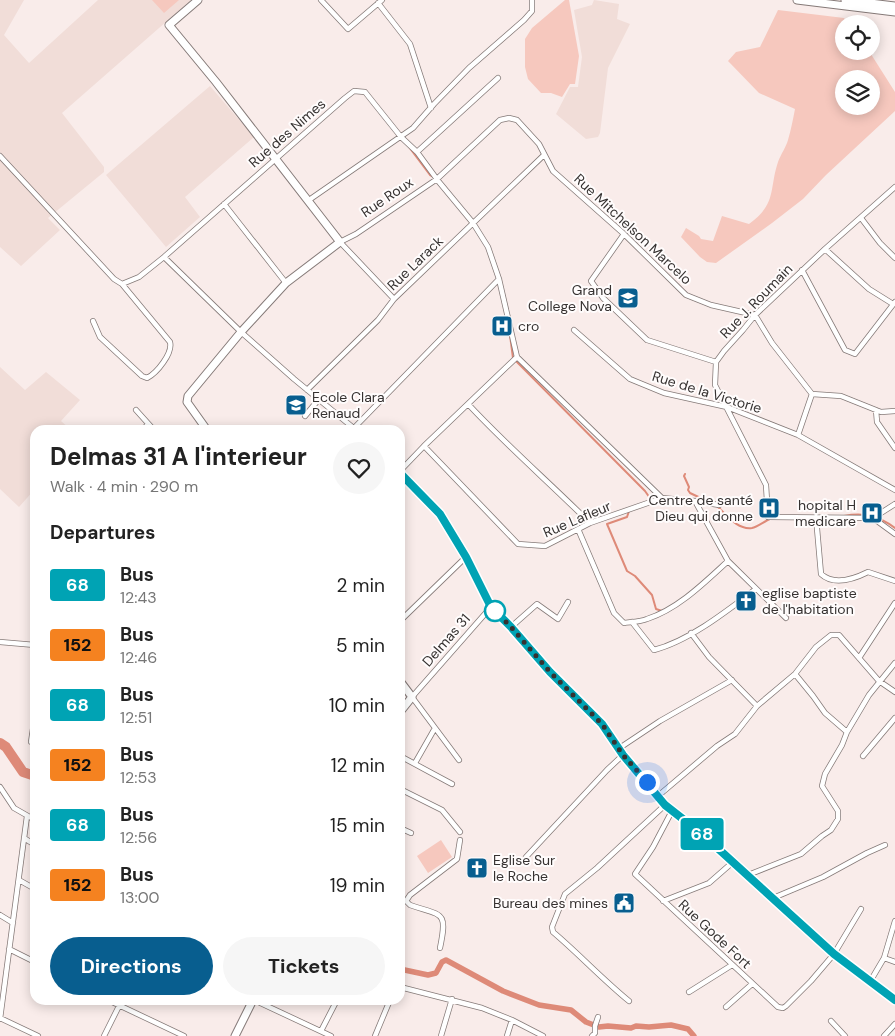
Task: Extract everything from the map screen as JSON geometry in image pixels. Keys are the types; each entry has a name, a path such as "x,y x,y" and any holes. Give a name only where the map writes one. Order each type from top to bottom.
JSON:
{"street":[{"path":"198,0 169,25 216,82 274,159 309,200 340,242 394,299"},
{"path":"321,0 348,29 380,2 410,44 431,108"},
{"path":"309,200 413,128 468,68 524,20 532,11 532,0"},
{"path":"797,0 895,12"},
{"path":"845,0 895,6"},
{"path":"418,152 498,78"},
{"name":"Rue des Nimes","path":"122,284 139,277 164,257 354,91 365,92 401,137 418,152 437,179 473,223 488,247 499,279 517,357"},
{"name":"Rue Roux","path":"203,425 187,402 188,396 241,332 286,283 340,242 356,234 437,179 500,120 509,118 517,120 539,144 544,155"},
{"name":"Rue Mitchelson Marcelo","path":"544,155 554,171 624,234 686,295 712,305 755,315"},
{"name":"Rue Larack","path":"307,390 378,320 394,299 544,155"},
{"path":"0,156 114,279 122,284 170,342 170,352 151,376 147,378 142,376 100,337 93,321"},
{"name":"Rue J. Roumain","path":"716,362 724,350 755,315 895,187"},
{"path":"224,204 286,283"},
{"path":"861,218 880,243 895,258"},
{"path":"624,234 591,281 626,321 647,340 716,362 714,385 766,485 768,517 873,518 895,504"},
{"path":"802,270 845,350 855,354 894,303 869,289 825,249"},
{"path":"164,257 241,332 350,425"},
{"path":"359,425 499,279"},
{"path":"755,315 772,343 812,394 841,396 876,410 895,411"},
{"name":"Rue de la Victorie","path":"574,330 630,379 664,393 727,407 798,435 895,490"},
{"path":"405,467 517,357 662,498"},
{"path":"798,435 812,394"},
{"path":"304,416 320,399"},
{"path":"468,404 500,438 548,481 590,523"},
{"path":"136,410 148,424"},
{"path":"876,410 877,422 895,448"},
{"name":"Rue Lafleur","path":"424,446 518,544 545,546 590,523 662,498 695,500 719,506"},
{"path":"405,477 440,514 466,557 491,607 550,672 602,724 623,755 665,805 673,809 748,875 834,954 871,980 895,1000"},
{"path":"695,500 728,561 786,618"},
{"path":"816,517 821,574 825,578 853,579 868,572 895,580"},
{"path":"873,518 895,534"},
{"path":"578,529 614,613 624,623 646,620 668,609 698,589 728,561"},
{"path":"405,616 466,557"},
{"path":"632,622 654,650 691,633 724,614 756,589"},
{"path":"511,627 536,604 558,619 568,602"},
{"path":"859,658 895,603"},
{"name":"Delmas 31","path":"405,706 491,607"},
{"path":"691,633 709,657 757,706"},
{"path":"658,796 717,746 735,734 757,706 794,674 816,647 835,634 839,634 879,681 895,692"},
{"path":"0,642 30,645"},
{"path":"748,875 801,854 835,825 838,819 838,811 822,786 825,774 847,732 879,681 895,663"},
{"path":"794,674 825,713 847,732"},
{"path":"618,748 660,721 732,680"},
{"path":"405,688 459,760"},
{"path":"863,756 895,718"},
{"path":"415,763 435,728"},
{"path":"526,857 623,755"},
{"path":"405,758 452,784"},
{"path":"0,787 14,808 30,818"},
{"path":"405,792 442,810 460,832"},
{"path":"630,1000 606,982 553,932 552,927 565,894 598,868 665,805"},
{"name":"Rue Gode Fort","path":"673,809 653,847 635,874 752,984 778,1007 783,1008 811,981 834,954"},
{"path":"27,816 2,990 0,1019 38,1036"},
{"path":"405,830 411,833"},
{"path":"24,838 30,842"},
{"path":"440,948 444,923 442,918 437,913 410,906 406,901 410,895 456,859 460,840"},
{"path":"773,898 824,877 885,845"},
{"path":"663,901 709,883 733,862"},
{"path":"19,880 30,886"},
{"path":"834,954 861,909"},
{"path":"0,915 13,923"},
{"path":"871,980 884,958 895,922"},
{"path":"9,949 30,960"},
{"path":"884,958 895,962"},
{"path":"689,992 732,965"},
{"path":"726,1007 752,984"},
{"path":"405,988 482,1008 512,1020 542,1036"},
{"path":"441,1036 452,999"},
{"path":"104,1036 119,1005 184,1036"},
{"path":"235,1036 250,1005"},
{"path":"264,1005 331,1036"},
{"path":"321,1031 334,1005"},
{"path":"375,1036 388,1005"},
{"path":"592,1036 595,1033 598,1018"},
{"path":"506,1036 512,1020"},
{"path":"831,1021 846,1036"},
{"path":"884,1036 895,1024"}],"shaded area":[{"path":"0,0 24,0 4,35 29,63 98,0 191,0 62,113 104,167 104,172 48,218 60,230 21,266 0,247"},
{"path":"152,0 179,0 164,13"},
{"path":"565,0 569,0 579,56 575,84 570,84 562,97 551,93 541,93 528,79 525,67 525,39 532,28"},
{"path":"594,0 619,4 617,19 630,24 608,68 600,133 598,137 586,139 556,114 570,87 578,87 582,57 574,10 592,5"},
{"path":"778,10 835,17 835,60 875,60 895,92 895,111 803,199 716,263 707,262 681,237 686,228 701,239 713,241 722,216 749,224 758,217 771,196 775,172 787,143 795,109 759,93 728,61 736,52 760,47"},
{"path":"210,86 254,137 185,197 200,217 166,247 106,175"},
{"path":"0,367 25,390 46,372 80,400 61,421 65,425 30,425 30,495 19,507 0,489"},
{"path":"441,840 452,857 428,873 417,856"}],"waterway":[{"path":"409,147 430,175 434,177"},
{"path":"510,335 513,358 645,491 652,501"},
{"path":"685,474 690,493 707,501"},
{"path":"717,506 742,527 752,528 770,519"},
{"path":"629,511 627,517 607,524 627,571 635,576 652,595 656,609 662,611"},
{"path":"844,516 871,516 883,520 895,528"},
{"path":"797,519 815,521"},
{"path":"0,743 6,747 23,772 30,774"},
{"path":"405,970 428,975 436,973 442,962 446,960 503,991 539,1005 571,1010 586,1022 599,1027 631,1028 636,1026 671,1025 688,1029 694,1036"}],"bus line":[{"name":"68","path":"405,478 440,514 466,557 491,607 550,672 602,724 623,755 665,805 673,809 702,834 834,954 871,980 895,1000"}],"place":[{"name":"Grand College Nova","path":"628,298"},
{"name":"cro","path":"502,326"},
{"name":"Ecole Clara Renaud","path":"296,405"},
{"name":"Centre de santé Dieu qui donne","path":"769,508"},
{"name":"hopital H medicare","path":"872,513"},
{"name":"eglise baptiste de l'habitation","path":"746,601"},
{"name":"Eglise Sur le Roche","path":"477,868"},
{"name":"Bureau des mines","path":"624,903"}],"route":[{"path":"495,611 491,607 550,672 602,724 623,755 647,782"}]}
